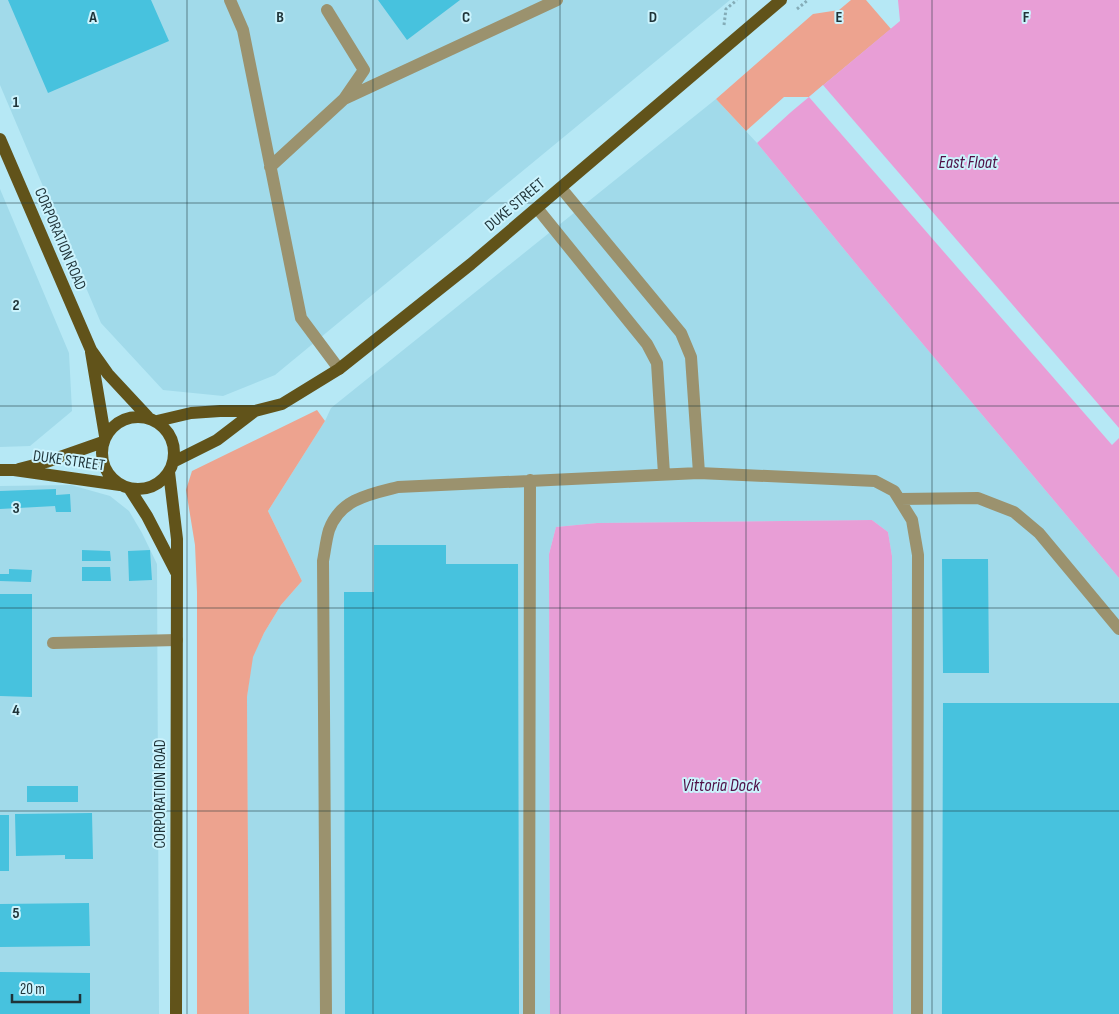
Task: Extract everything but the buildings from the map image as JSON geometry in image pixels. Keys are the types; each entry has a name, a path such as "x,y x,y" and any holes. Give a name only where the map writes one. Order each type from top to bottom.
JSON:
{"main road":[{"name":"DUKE STREET","path":"152,419 191,413 255,411 282,404 339,369 471,264 781,0"},
{"name":"CORPORATION ROAD","path":"0,139 91,350 108,374 152,419"},
{"name":"CORPORATION ROAD","path":"91,350 102,412 104,439"},
{"name":"DUKE STREET","path":"171,467 217,440 255,411"},
{"path":"138,416 152,419 165,428 172,439 174,451 171,467 162,480 154,485 138,489 124,486 112,478 104,467 101,453 104,439 114,424 124,418 138,416"},
{"name":"DUKE STREET","path":"14,470 46,462 104,439"},
{"name":"CORPORATION ROAD","path":"171,467 177,539 176,1014"},
{"name":"DUKE STREET","path":"0,470 14,470 124,486"},
{"name":"CORPORATION ROAD","path":"124,486 147,516 177,574"}],"street":[{"path":"230,0 243,30 301,318 339,369"},
{"path":"344,99 556,0"},
{"path":"270,167 344,99 364,70 327,10"},
{"path":"561,188 681,333 691,357 699,473"},
{"path":"537,208 647,344 658,363 664,474"},
{"path":"326,1014 323,561 330,530 343,507 366,495 398,487 699,473 875,481 894,491 912,520 918,555 917,1014"},
{"path":"529,1014 530,480"},
{"path":"900,500 978,498 1014,512 1039,533 1119,629"},
{"path":"53,643 177,640"}],"path":[{"path":"801,6 808,0"}],"shaded area":[{"path":"0,0 730,0 275,375 223,396 163,390 101,323 0,85"},
{"path":"851,0 866,0 891,29 809,97 784,97 746,131 716,99 813,14 839,10"},
{"path":"716,99 757,143 1119,578 1119,1014 893,1014 892,556 888,532 872,520 597,523 556,527 549,554 550,1014 249,1014 247,697 252,657 281,605 302,581 268,511 325,421 331,408"},
{"path":"0,189 69,353 72,411 30,446 0,447"},
{"path":"317,410 325,421 268,511 302,581 281,605 264,633 253,657 247,697 249,1014 197,1014 197,592 195,545 186,490 192,471"},
{"path":"71,485 110,496 129,511 157,564 159,1014 0,1014 0,486"}],"water":[{"name":"East Float","path":"898,0 1119,0 1119,578 757,143 791,112 900,21"},
{"name":"Vittoria Dock","path":"872,520 888,532 892,556 893,1014 550,1014 549,554 556,527 597,523"}],"pier":[{"path":"823,85 1119,428 1119,438 1112,445 809,97"}]}
